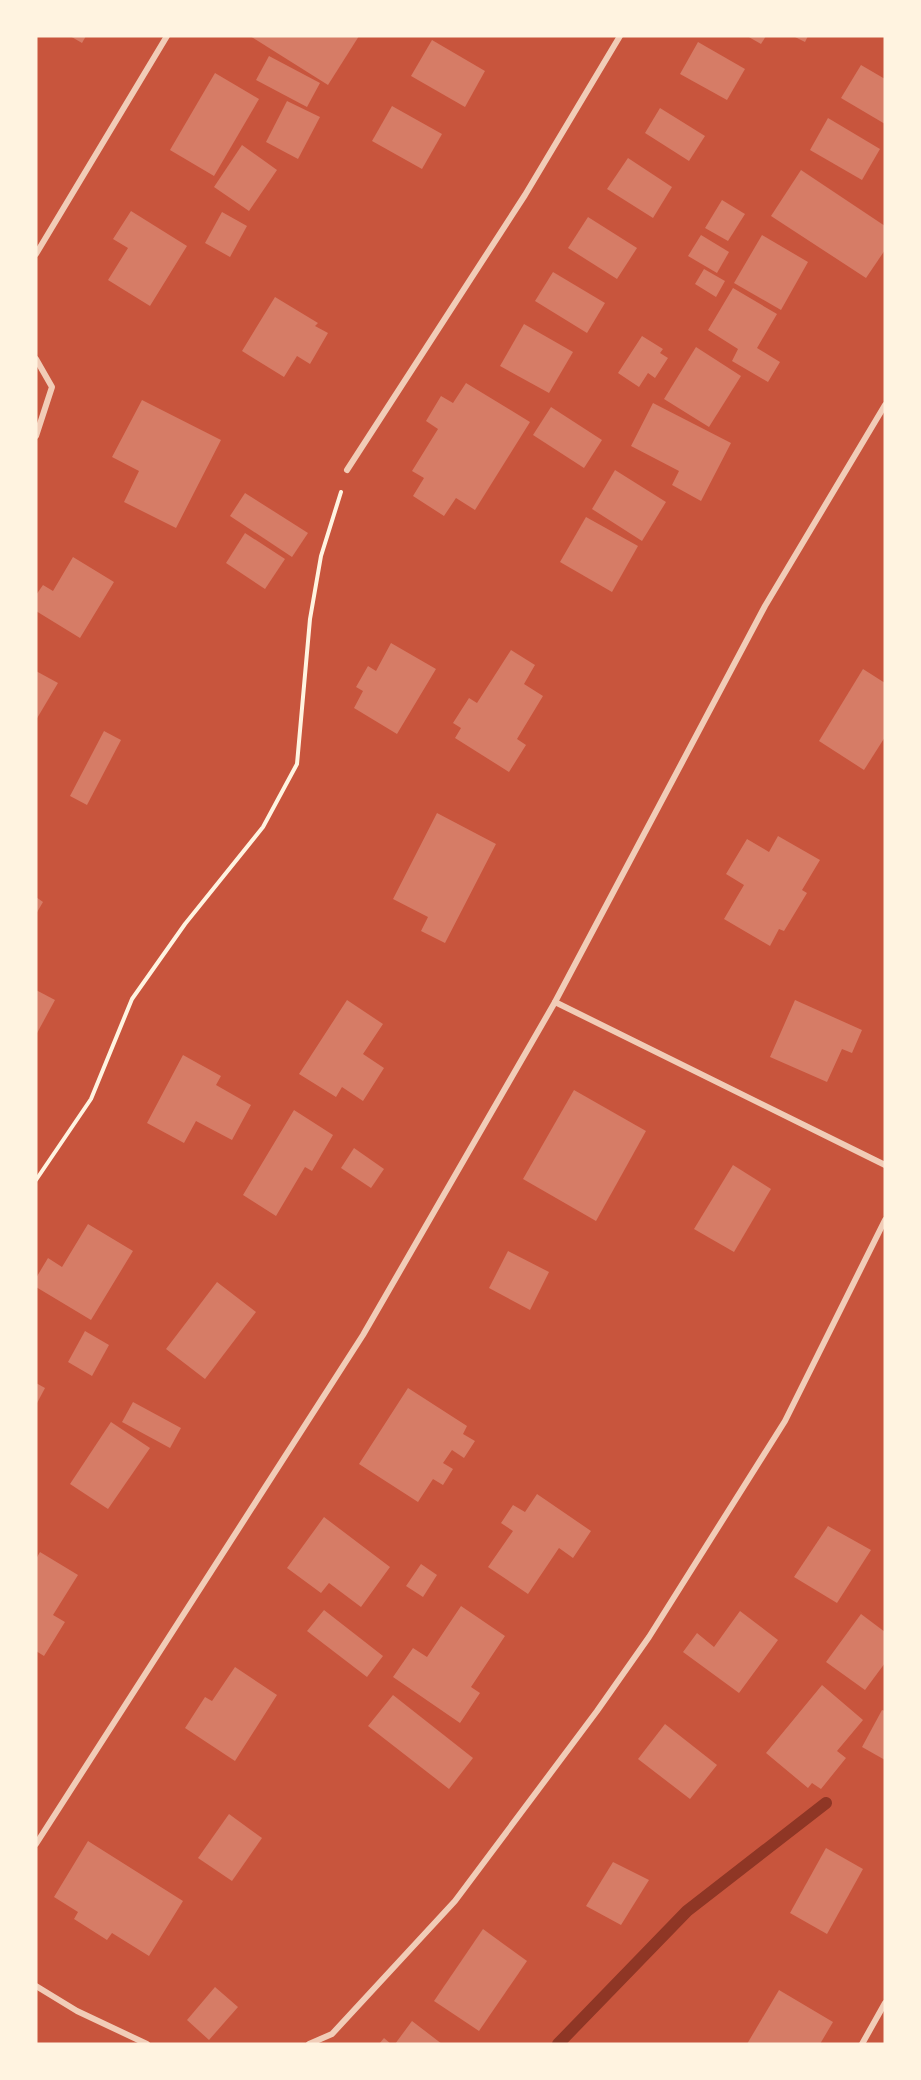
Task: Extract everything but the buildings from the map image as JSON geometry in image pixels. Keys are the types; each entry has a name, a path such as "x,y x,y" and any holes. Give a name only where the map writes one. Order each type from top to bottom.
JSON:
{"street":[{"path":"36,254 167,36"},
{"path":"347,470 525,195 620,36"},
{"path":"36,359 52,387 36,436"},
{"path":"36,1844 363,1335 555,1002 765,606 885,405"},
{"path":"555,1002 885,1165"},
{"path":"309,2044 332,2034 455,1901 597,1711 649,1636 785,1421 885,1220"},
{"path":"36,1986 77,2011 147,2044"},
{"path":"862,2044 885,2003"}],"path":[{"path":"36,1180 91,1099 132,999 185,924 263,826 297,764 310,619 321,556 347,470"}],"waterway":[{"path":"558,2044 687,1911 826,1803"}]}
